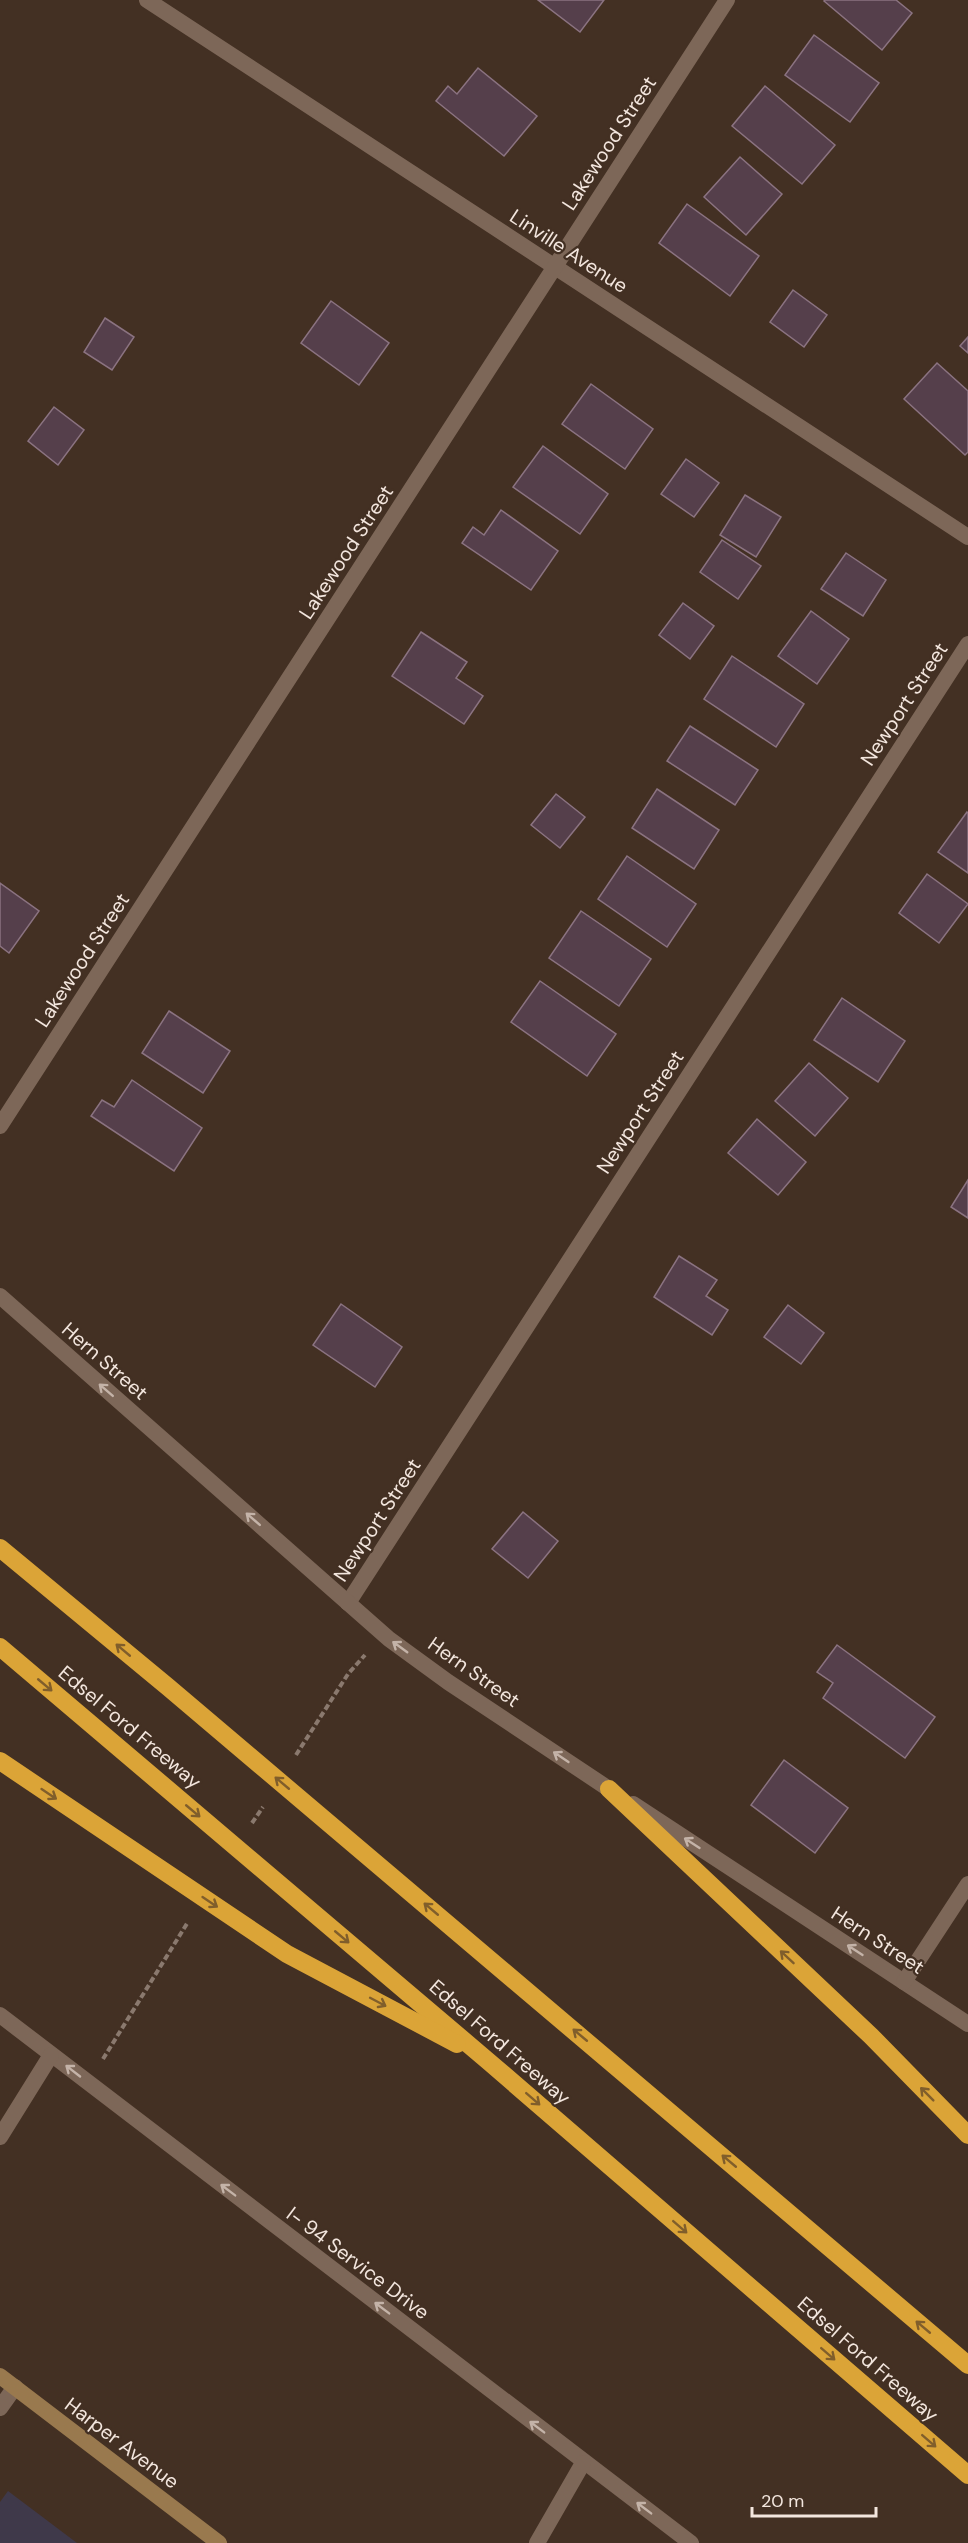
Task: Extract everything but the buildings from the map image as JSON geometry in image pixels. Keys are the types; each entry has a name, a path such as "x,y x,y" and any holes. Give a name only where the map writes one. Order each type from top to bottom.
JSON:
{"highway":[{"path":"0,1548 186,1702 968,2365"},
{"name":"Edsel Ford Freeway","path":"0,1647 489,2061 968,2475"},
{"path":"0,1761 286,1954 489,2061"},
{"path":"609,1789 871,2036 968,2135"}],"main road":[{"name":"Harper Avenue","path":"0,2376 219,2543"}],"street":[{"name":"Linville Avenue","path":"147,0 968,537"},
{"name":"Lakewood Street","path":"0,1126 727,0"},
{"name":"Newport Street","path":"348,1603 968,644"},
{"name":"Hern Street","path":"0,1296 389,1639 448,1682 968,2024"},
{"path":"904,1982 968,1884"},
{"name":"I- 94 Service Drive","path":"0,2015 691,2543"},
{"path":"0,2138 51,2055"},
{"path":"0,2408 15,2387"},
{"path":"537,2543 584,2463"}],"shaded area":[{"path":"8,2491 77,2543 0,2543 0,2502"}]}
